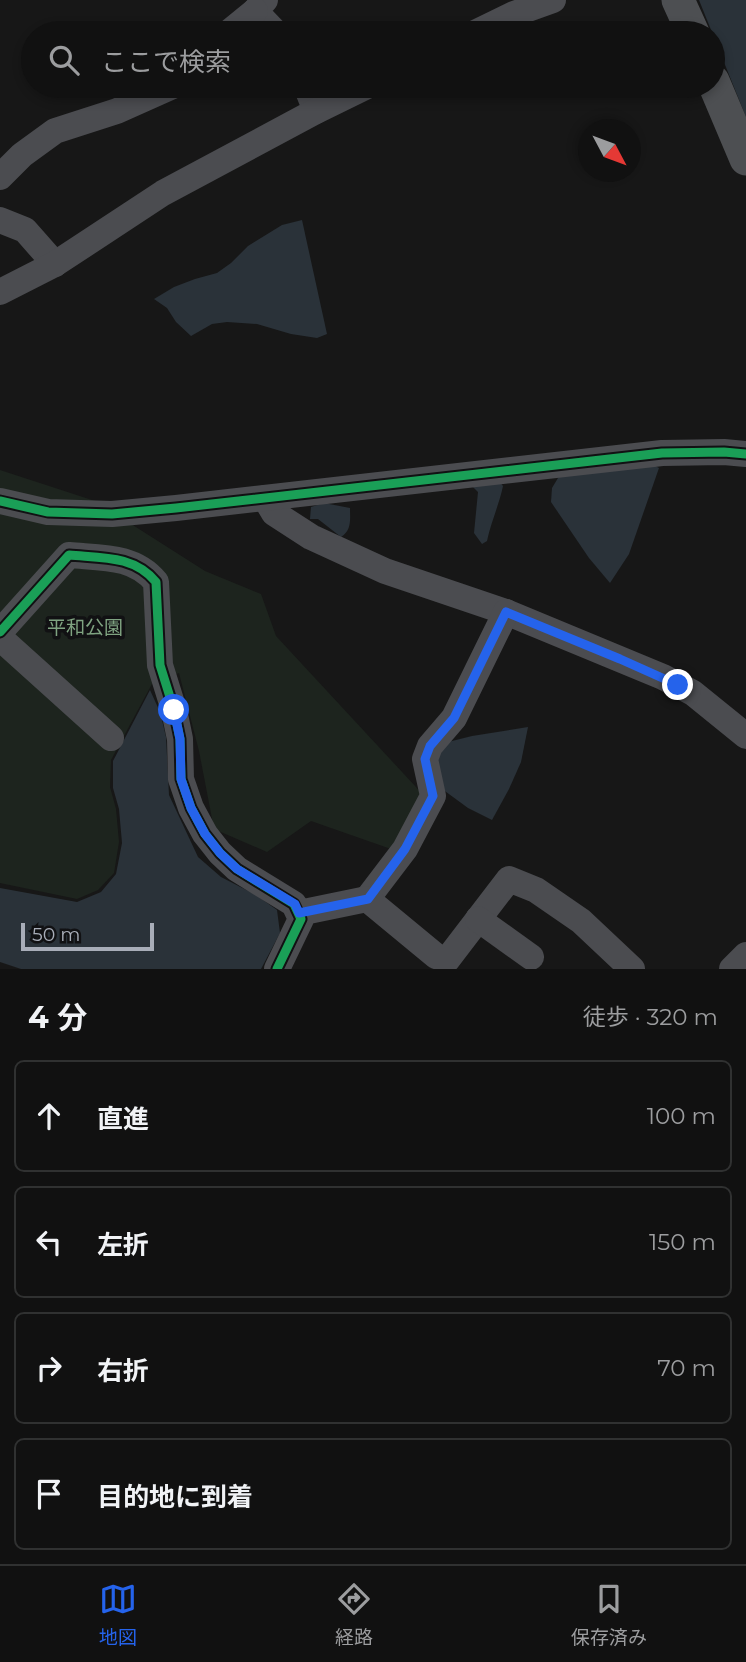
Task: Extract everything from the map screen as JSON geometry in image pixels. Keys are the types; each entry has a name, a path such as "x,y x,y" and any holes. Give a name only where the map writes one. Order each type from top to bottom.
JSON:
{"main road":[{"path":"678,0 688,21"},
{"path":"720,98 746,159"}],"street":[{"path":"500,21 553,0"},
{"path":"242,21 260,6"},
{"path":"0,177 22,155 55,131 117,111 146,98"},
{"path":"311,98 316,111"},
{"path":"0,292 55,264 163,193 343,98"},
{"path":"0,220 25,230 55,264"},
{"path":"0,501 48,512 112,514 662,453 746,454"},
{"path":"265,498 274,513 310,537 385,571 506,612 694,693 746,736"},
{"path":"0,632 69,555 117,559 137,565 149,573 156,582 160,665 174,710 180,739 181,779 191,808 205,834 220,853 237,869 295,904 301,919 277,969"},
{"path":"299,913 368,899 405,849 433,796 425,759 430,746 454,718 506,612"},
{"path":"0,638 111,738"},
{"path":"368,899 436,957 447,960 509,879 536,890 581,921 632,969"},
{"path":"478,919 531,957"},
{"path":"732,969 746,955"}],"green space":[{"name":"平和公園","path":"0,470 95,501 205,571 261,594 276,636 428,800 391,849 311,821 267,852 214,829 199,751 179,673 153,682 111,760 110,787 116,809 119,842 114,873 98,890 77,899 0,883"}],"shaded area":[{"path":"699,0 746,0 746,117 725,65 725,21 707,21"},
{"path":"302,220 327,334 317,338 257,324 227,322 212,324 191,336 176,322 167,308 154,299 174,287 217,273 248,246 282,225"},
{"path":"645,461 659,468 629,554 610,583 589,558 551,502 552,488 565,472"},
{"path":"498,480 503,486 487,541 482,544 474,533 478,492 472,486"},
{"path":"324,503 350,508 349,528 341,537 318,519 310,519 311,507"},
{"path":"150,690 160,712 166,737 169,795 198,857 221,877 256,895 277,910 280,933 261,969 21,969 0,962 0,888 77,902 101,892 116,874 122,843 119,809 113,788 113,761"},
{"path":"528,727 521,762 492,820 468,808 438,786 434,753 440,744"}],"cycle path":[{"path":"0,501 48,512 112,514 662,453 746,454"},
{"path":"0,632 69,555 127,562 147,573 156,582 160,665 174,710 180,739 181,779 191,808 205,834 220,853 237,869 294,904 301,919 277,969"}],"route":[{"path":"174,710 180,739 181,779 191,808 205,834 237,869 295,904 299,913 368,899 405,849 433,796 425,759 430,746 454,718 506,612 678,685"}]}
